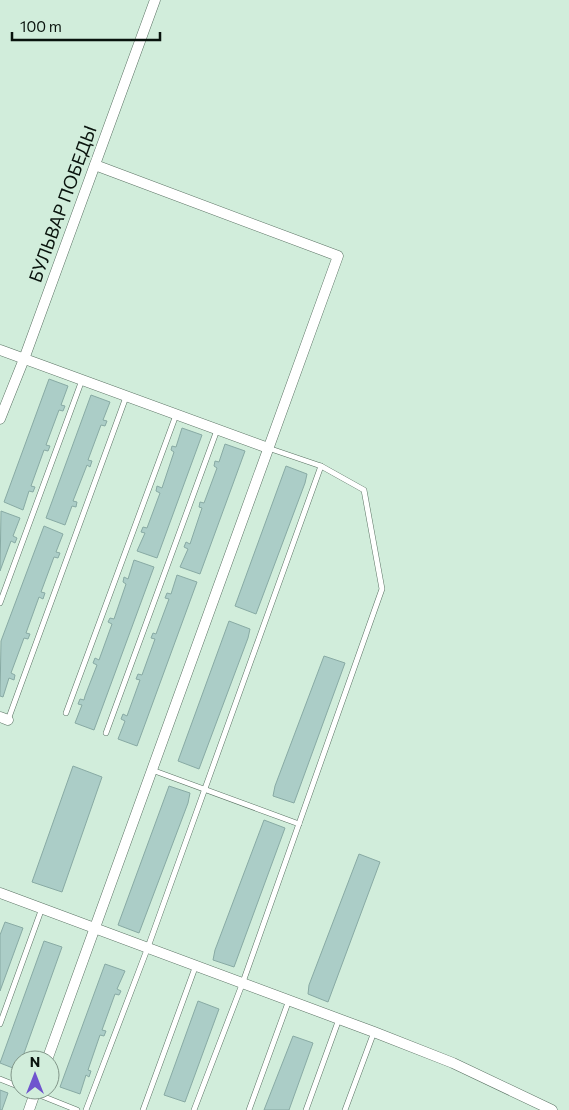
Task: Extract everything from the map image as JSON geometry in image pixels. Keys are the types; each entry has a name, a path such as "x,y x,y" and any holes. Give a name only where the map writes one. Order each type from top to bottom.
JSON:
{"street":[{"name":"БУЛЬВАР ПОБЕДЫ","path":"0,419 24,359 155,0"},
{"path":"51,1050 338,256 95,165"},
{"path":"0,350 268,448"},
{"path":"0,893 340,1018 453,1063 552,1110"}],"lane":[{"path":"0,603 82,380"},
{"path":"4,718 126,397"},
{"path":"66,713 176,415"},
{"path":"106,733 217,430"},
{"path":"194,1110 243,982 382,589 364,490 321,466 268,448"},
{"path":"86,1110 148,947 321,466"},
{"path":"152,770 299,824"},
{"path":"0,1024 42,908"},
{"path":"143,1110 196,965"},
{"path":"249,1110 289,1000"},
{"path":"306,1110 340,1018"},
{"path":"345,1110 374,1032"},
{"path":"54,1100 77,1110"}],"building":[{"path":"49,379 68,386 61,405 65,406 63,411 59,410 46,445 50,446 48,451 44,450 31,486 35,487 33,492 29,491 23,510 4,502"},
{"path":"91,395 110,402 103,420 107,421 105,426 101,425 88,460 92,461 90,467 87,465 73,501 77,502 76,507 72,506 65,525 46,518"},
{"path":"182,428 202,435 157,558 137,551 145,533 141,532 143,527 147,528 160,493 156,491 157,486 162,488 174,452 171,450 172,446 176,447"},
{"path":"225,444 245,451 200,574 180,567 188,549 184,547 186,542 190,544 202,508 199,507 200,502 204,503 217,468 214,466 215,461 219,462"},
{"path":"286,466 307,474 256,614 235,606"},
{"path":"1,511 20,518 13,536 17,538 15,543 11,541 0,571"},
{"path":"44,526 63,534 56,552 60,553 58,558 54,557 41,592 45,593 43,599 39,597 26,633 30,634 28,639 24,638 11,673 15,675 14,680 9,678 3,697 0,696 1,641"},
{"path":"134,560 154,567 94,730 75,723 82,705 78,704 80,699 84,700 97,665 93,663 95,658 99,660 112,624 108,622 110,618 114,619 126,584 123,582 124,577 128,579"},
{"path":"177,575 197,582 137,746 118,739 125,721 121,719 123,714 127,716 140,680 136,679 138,674 142,675 155,639 151,638 153,633 156,634 169,599 165,598 167,593 171,594"},
{"path":"229,621 250,629 199,769 178,761"},
{"path":"324,656 345,663 294,803 273,796 275,786"},
{"path":"73,766 102,777 62,892 32,882"},
{"path":"169,786 190,793 188,803 139,933 118,925"},
{"path":"264,820 285,828 234,967 213,960 215,950"},
{"path":"359,854 380,862 328,1002 308,994 309,985"},
{"path":"5,922 23,928 0,991 0,935"},
{"path":"44,941 62,947 25,1050 10,1050 10,1067 0,1063"},
{"path":"105,964 125,971 117,989 121,991 119,995 115,994 102,1030 106,1031 104,1036 100,1035 88,1070 91,1071 89,1077 86,1075 80,1094 60,1087"},
{"path":"198,1001 219,1009 185,1102 164,1095"},
{"path":"293,1036 313,1043 289,1110 264,1110"},
{"path":"0,1090 8,1093 2,1110 0,1110"}]}
